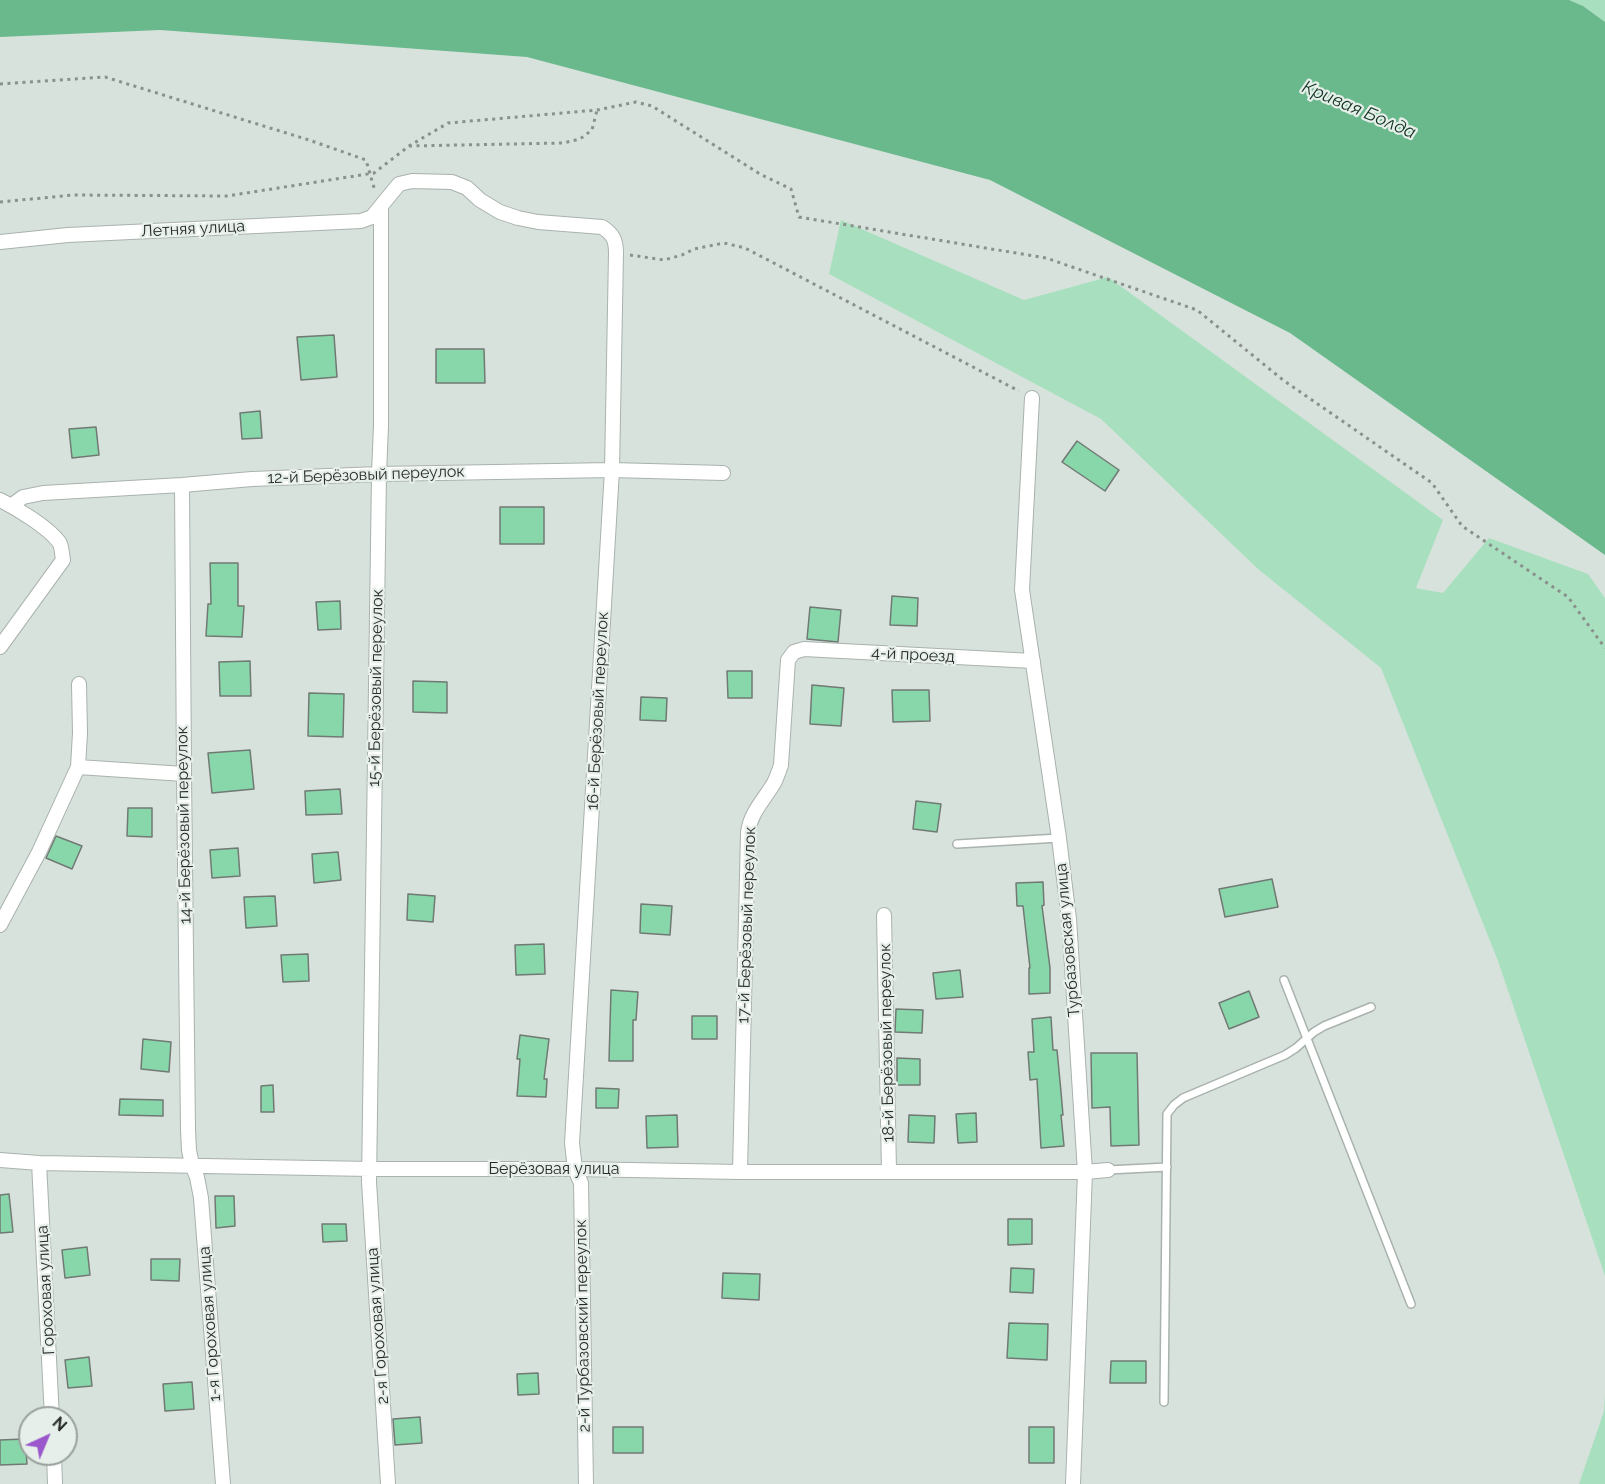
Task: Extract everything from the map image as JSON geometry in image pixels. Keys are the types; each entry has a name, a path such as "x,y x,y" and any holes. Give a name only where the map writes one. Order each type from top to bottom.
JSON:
{"street":[{"path":"381,207 399,184 412,181 452,182 467,188 480,200 500,212 518,218 538,222 602,227 614,238 616,253"},
{"name":"Летняя улица","path":"0,242 68,235 361,221 372,217 381,207"},
{"name":"15-й Берёзовый переулок","path":"370,1168 381,426 381,207"},
{"name":"16-й Берёзовый переулок","path":"575,1169 572,1143 612,470 616,253"},
{"name":"Турбазовская улица","path":"1032,398 1022,590 1069,920 1085,1172 1073,1484"},
{"name":"12-й Берёзовый переулок","path":"6,503 43,493 252,479 379,474 612,470 723,473"},
{"name":"14-й Берёзовый переулок","path":"182,485 188,1130 192,1165"},
{"path":"0,647 63,560 60,543 44,528 6,503"},
{"name":"4-й проезд","path":"794,652 804,649 1033,661"},
{"name":"17-й Берёзовый переулок","path":"740,1172 748,833 752,815 775,781 782,765 788,660 794,652"},
{"path":"0,925 39,852 78,766 79,684"},
{"path":"78,766 184,774"},
{"name":"18-й Берёзовый переулок","path":"884,915 889,1171"},
{"name":"Берёзовая улица","path":"0,1160 39,1163 740,1172 1085,1172 1108,1170"},
{"name":"Гороховая улица","path":"39,1163 51,1406"},
{"name":"1-я Гороховая улица","path":"192,1165 201,1198 223,1484"},
{"name":"2-я Гороховая улица","path":"370,1168 388,1484"},
{"name":"2-й Турбазовский переулок","path":"575,1169 581,1183 586,1484"},
{"path":"54,1466 55,1484"}],"lane":[{"path":"957,844 1059,838"},
{"path":"1284,980 1411,1304"},
{"path":"1164,1402 1167,1114 1183,1098 1286,1055 1324,1026 1371,1007"},
{"path":"1108,1170 1167,1167"}],"path":[{"path":"0,84 105,77 297,136 366,160 381,207"},
{"path":"0,202 73,195 227,196 374,174 408,146 448,123 597,110 636,102 652,106 760,174 791,189 799,217 1046,258 1197,310 1282,380 1432,483 1462,526 1568,597 1605,648"},
{"path":"408,146 562,143 580,139 592,130 597,110"},
{"path":"616,253 664,260 694,249 724,243 745,248 1032,398"}],"shaded area":[{"path":"1569,0 1605,0 1605,22 1583,6"},
{"path":"841,220 1024,300 1108,277 1443,520 1416,588 1443,593 1489,538 1588,574 1605,598 1605,1276 1498,961 1381,668 1258,569 1101,419 829,274"},
{"path":"1605,1394 1605,1484 1579,1484 1604,1411"}],"water":[{"name":"Кривая Болда","path":"0,0 1569,0 1583,6 1605,22 1605,555 1290,333 990,180 527,57 160,30 0,37"}],"building":[{"path":"334,335 337,377 301,380 297,337"},
{"path":"436,349 484,349 485,383 436,383"},
{"path":"260,411 262,438 242,439 240,413"},
{"path":"96,427 99,455 72,458 69,429"},
{"path":"1077,441 1119,470 1105,491 1062,462"},
{"path":"500,507 544,507 544,544 500,544"},
{"path":"210,563 238,563 238,606 244,606 242,637 206,636 208,604 211,604"},
{"path":"892,596 918,598 917,626 890,625"},
{"path":"340,601 341,629 318,630 316,602"},
{"path":"810,607 841,610 838,642 807,639"},
{"path":"250,661 251,696 220,696 219,662"},
{"path":"727,671 752,671 752,698 728,698"},
{"path":"413,681 447,682 447,713 413,712"},
{"path":"812,685 844,688 841,726 810,724"},
{"path":"892,690 929,690 930,721 893,722"},
{"path":"309,693 344,694 343,737 308,736"},
{"path":"641,697 667,698 666,721 640,720"},
{"path":"250,750 254,789 212,793 208,753"},
{"path":"340,789 342,814 306,815 305,791"},
{"path":"916,801 941,804 937,832 913,829"},
{"path":"128,808 152,808 152,837 127,836"},
{"path":"56,836 82,846 72,869 46,858"},
{"path":"238,848 240,876 212,878 210,850"},
{"path":"338,852 341,880 314,883 312,854"},
{"path":"1272,879 1278,907 1225,917 1219,889"},
{"path":"1043,882 1044,905 1042,906 1050,968 1050,993 1029,994 1030,968 1023,906 1017,906 1016,883"},
{"path":"408,894 435,896 433,922 407,920"},
{"path":"275,896 277,926 246,928 244,897"},
{"path":"641,904 672,906 670,935 640,933"},
{"path":"544,944 545,974 516,975 515,945"},
{"path":"308,954 309,981 283,982 281,955"},
{"path":"960,970 963,997 936,999 933,973"},
{"path":"611,990 638,992 636,1020 633,1020 633,1061 609,1061"},
{"path":"1249,991 1259,1017 1229,1029 1219,1003"},
{"path":"896,1009 923,1010 922,1033 895,1032"},
{"path":"692,1016 717,1016 717,1039 692,1039"},
{"path":"1051,1017 1053,1050 1057,1050 1064,1146 1041,1148 1037,1079 1030,1080 1028,1052 1034,1052 1032,1019"},
{"path":"520,1035 549,1039 544,1079 547,1079 546,1097 517,1096 520,1059 517,1059"},
{"path":"143,1039 171,1042 169,1072 141,1069"},
{"path":"1091,1053 1137,1053 1139,1145 1111,1146 1110,1107 1092,1108"},
{"path":"897,1058 920,1059 920,1085 897,1085"},
{"path":"273,1085 274,1112 261,1112 261,1086"},
{"path":"596,1088 619,1089 618,1108 596,1108"},
{"path":"120,1099 163,1100 163,1116 119,1115"},
{"path":"976,1113 977,1142 958,1143 956,1114"},
{"path":"677,1115 678,1147 647,1148 646,1116"},
{"path":"909,1115 935,1116 934,1143 908,1142"},
{"path":"9,1194 13,1232 0,1233 0,1195"},
{"path":"215,1196 234,1196 235,1226 216,1228"},
{"path":"1008,1219 1032,1219 1032,1244 1008,1245"},
{"path":"322,1224 346,1224 347,1241 323,1242"},
{"path":"87,1247 90,1275 65,1278 62,1250"},
{"path":"151,1259 180,1259 179,1281 151,1280"},
{"path":"1011,1268 1034,1269 1033,1293 1010,1292"},
{"path":"723,1273 760,1274 759,1300 722,1298"},
{"path":"1009,1323 1048,1324 1047,1360 1007,1358"},
{"path":"89,1357 92,1386 68,1388 65,1360"},
{"path":"1111,1361 1146,1361 1146,1383 1110,1383"},
{"path":"538,1373 539,1394 518,1395 517,1374"},
{"path":"192,1382 194,1409 165,1411 163,1384"},
{"path":"420,1417 422,1443 395,1445 393,1419"},
{"path":"613,1427 643,1427 643,1453 613,1453"},
{"path":"1029,1427 1054,1427 1054,1463 1029,1463"},
{"path":"18,1439 18,1464 0,1465 0,1440"}]}
